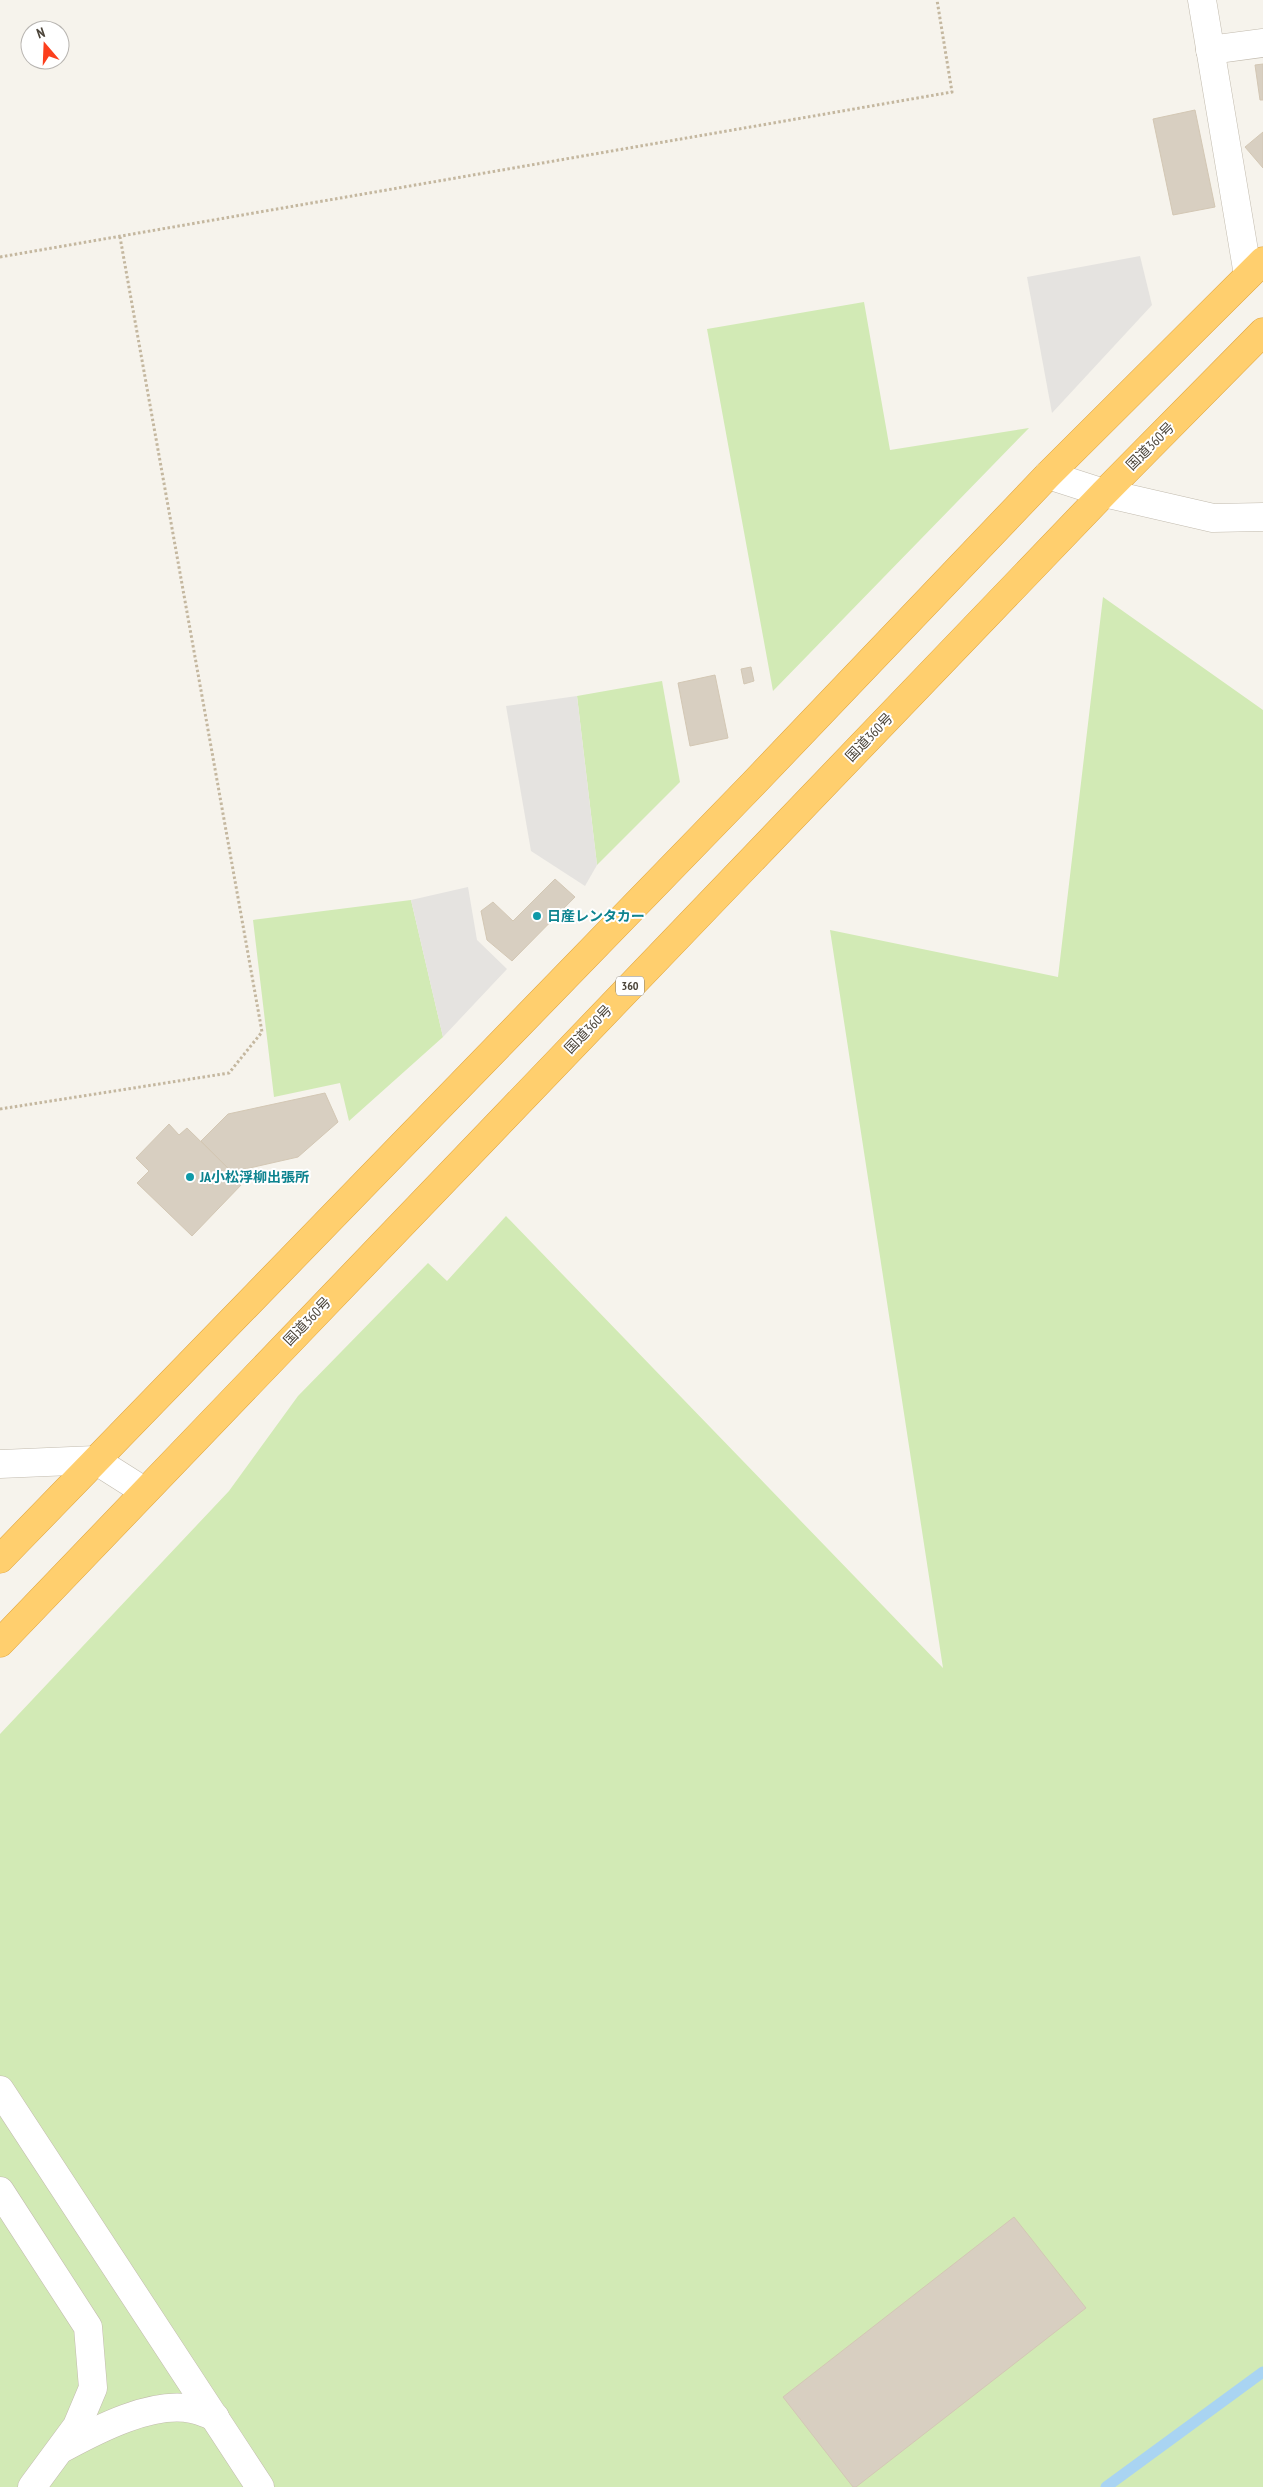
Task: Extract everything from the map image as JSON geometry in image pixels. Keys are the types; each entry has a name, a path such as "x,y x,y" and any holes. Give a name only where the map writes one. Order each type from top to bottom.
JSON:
{"highway":[{"path":"0,1560 753,784 1048,475 1256,268"},
{"name":"国道360号","path":"0,1643 1104,493 1263,332"}],"street":[{"path":"1202,0 1210,50 1256,268"},
{"path":"1210,50 1263,43"},
{"path":"1048,475 1104,493 1213,518 1263,517"},
{"path":"0,1464 95,1460 144,1491"},
{"path":"0,2090 260,2487"},
{"path":"0,2191 88,2326 92,2388 78,2426 32,2487"},
{"path":"60,2449 124,2419 164,2409 192,2409 214,2417"}],"path":[{"path":"0,257 952,92 937,0"},
{"path":"0,1109 229,1073 262,1032 120,237"}],"green space":[{"path":"864,302 890,450 1029,428 773,691 707,329"},
{"path":"1103,597 1263,710 1263,2487 0,2487 0,1734 229,1491 298,1396 428,1263 447,1281 506,1216 943,1668 830,930 1058,977"},
{"path":"662,681 680,782 597,865 577,696"},
{"path":"411,900 443,1037 349,1121 340,1083 274,1097 253,920"}],"shaded area":[{"path":"1140,256 1152,305 1052,413 1027,277"},
{"path":"577,696 597,865 585,886 531,851 506,706"},
{"path":"468,887 477,940 507,969 443,1037 411,900"}],"building":[{"path":"1263,64 1263,100 1260,100 1255,65"},
{"path":"1195,110 1215,207 1173,215 1153,119"},
{"path":"1263,132 1263,168 1245,147"},
{"path":"751,667 754,681 744,684 741,669"},
{"path":"715,675 728,738 690,746 678,683"},
{"name":"日産レンタカー","path":"555,879 575,897 512,961 487,940 481,911 493,902 513,921"},
{"path":"325,1093 338,1122 298,1157 232,1172 201,1141 228,1114"},
{"name":"JA小松浮柳出張所","path":"169,1124 179,1135 187,1128 243,1183 192,1236 137,1183 149,1171 136,1158"},
{"path":"1014,2217 1086,2308 856,2487 853,2487 783,2397"}],"waterway":[{"path":"1106,2487 1263,2372"}],"place":[{"name":"日産レンタカー","path":"537,916"},
{"name":"JA小松浮柳出張所","path":"190,1177"}]}
